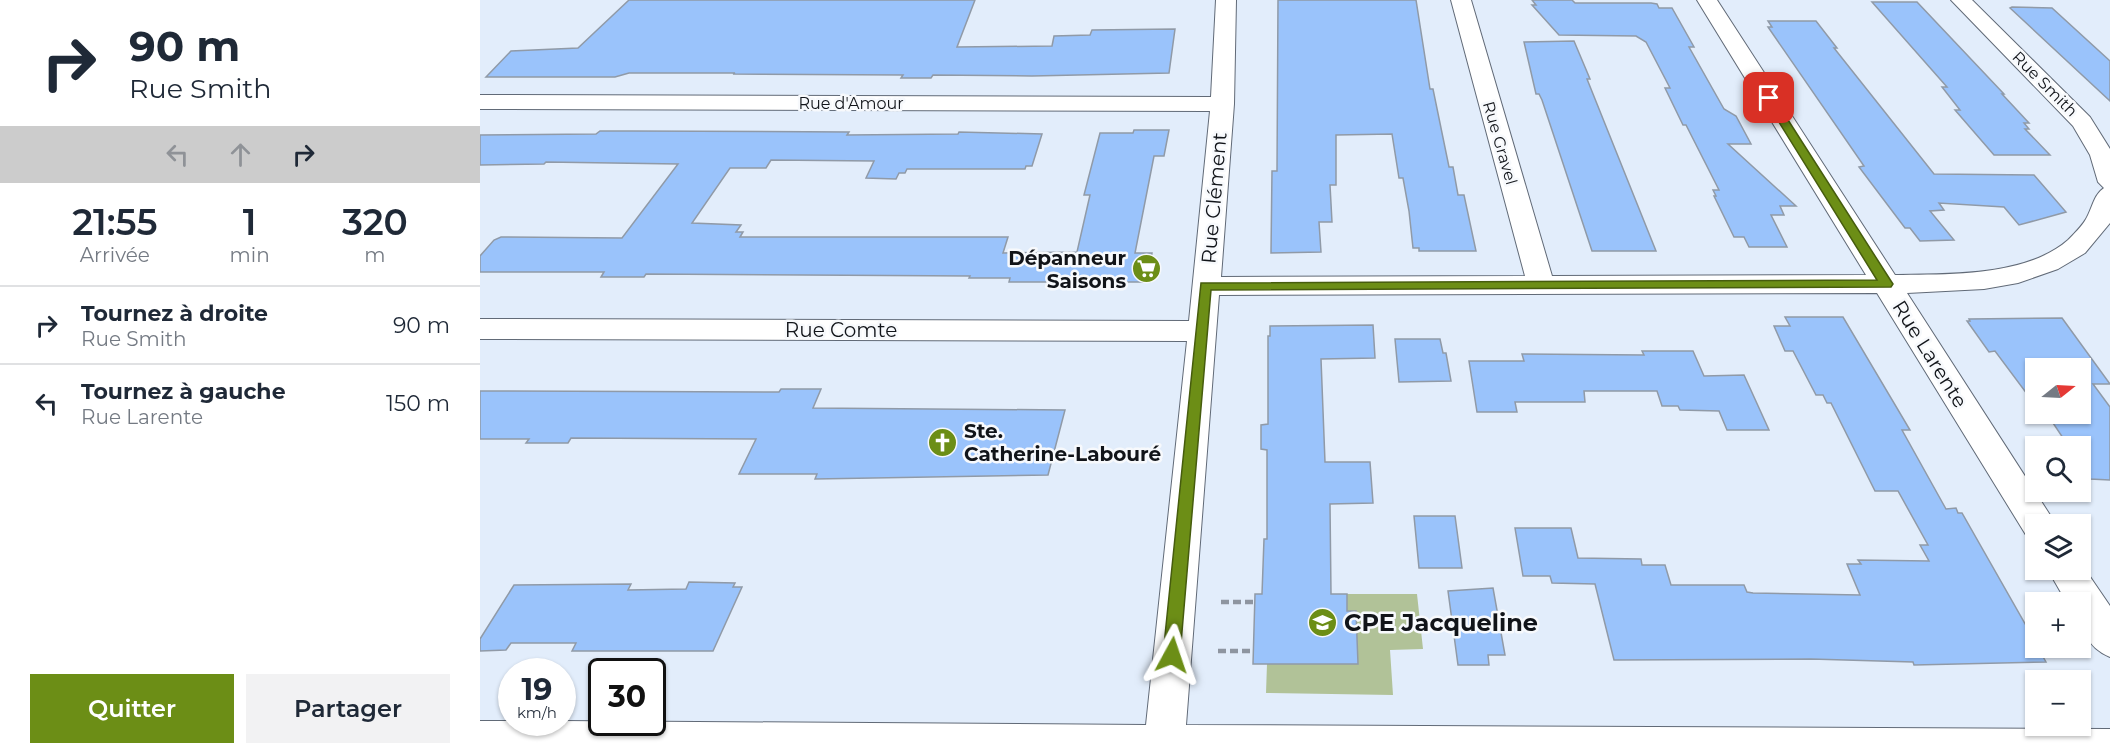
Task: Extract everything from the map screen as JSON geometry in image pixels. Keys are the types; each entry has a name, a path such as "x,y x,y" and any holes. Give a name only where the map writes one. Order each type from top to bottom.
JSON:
{"street":[{"name":"Rue Clément","path":"1164,750 1223,104 1226,0"},
{"name":"Rue Gravel","path":"1461,0 1541,285"},
{"name":"Rue Larente","path":"1707,0 2031,514"},
{"name":"Rue Smith","path":"1961,0 2082,122 2102,155 2110,182"},
{"name":"Rue d'Amour","path":"480,102 1223,104"},
{"path":"1206,286 1886,284 1981,280 2022,272 2055,261 2076,248 2093,232 2106,208 2110,194"},
{"name":"Rue Comte","path":"480,329 1202,332"},
{"path":"2072,580 2110,639"},
{"path":"480,741 1164,750 2110,749"}],"path":[{"path":"1221,602 1255,602"},
{"path":"1218,651 1254,651"}],"green space":[{"path":"1347,594 1417,594 1423,649 1390,650 1393,695 1266,693 1267,664 1358,663 1356,611 1347,611"}],"building":[{"path":"629,0 975,0 957,47 1052,46 1054,36 1090,35 1092,30 1175,29 1169,73 1032,76 933,75 931,78 901,78 903,75 733,74 735,73 629,73 615,77 486,77 511,51 578,48"},
{"path":"1278,0 1416,0 1430,89 1433,89 1449,167 1453,167 1458,195 1464,195 1476,251 1419,251 1419,248 1413,248 1403,178 1399,178 1392,134 1336,135 1336,185 1330,185 1332,222 1319,222 1321,252 1271,253 1272,171 1277,171"},
{"path":"1532,0 1572,0 1575,3 1651,3 1657,4 1659,8 1672,8 1694,47 1689,47 1724,109 1736,116 1751,144 1728,144 1796,206 1780,206 1784,215 1771,215 1787,247 1749,247 1744,237 1734,237 1714,196 1716,196 1713,190 1719,190 1686,125 1683,125 1665,88 1670,88 1646,42 1636,36 1559,35 1532,5 1536,5"},
{"path":"1872,2 1917,2 2004,94 2002,94 2029,123 2024,123 2029,129 2025,129 2050,155 1994,155 1955,110 1960,110 1942,87 1947,87"},
{"path":"2010,8 2052,8 2110,61 2110,101"},
{"path":"1768,21 1816,21 1837,48 1834,48 1934,174 2034,175 2066,212 2019,225 2004,207 1939,203 1944,210 1930,211 1954,240 1920,241 1910,228 1905,228 1859,167 1864,166 1768,27 1772,27"},
{"path":"1574,41 1656,251 1592,251 1542,100 1539,94 1536,94 1524,42"},
{"path":"1134,130 1169,130 1164,156 1154,156 1135,253 1152,253 1147,282 1009,282 1010,278 969,278 970,276 646,274 644,277 601,277 604,272 480,272 480,256 494,240 501,237 622,238 678,164 546,162 544,164 480,165 480,135 596,134 600,131 849,132 847,135 958,134 959,132 1042,134 1032,166 1026,166 1025,169 907,169 905,173 899,173 896,179 866,178 874,161 771,160 766,168 730,168 692,223 741,225 736,232 743,232 740,237 1008,237 1003,253 1077,252 1090,195 1084,195 1100,133 1133,133"},
{"path":"1785,317 1843,317 1910,430 1902,430 1946,509 1956,508 1958,513 1962,513 2025,624 2025,658 2044,658 2046,662 1914,665 1913,662 1811,659 1614,660 1595,584 1552,583 1550,576 1523,576 1515,528 1571,528 1578,558 1641,559 1642,565 1665,565 1671,585 1744,585 1747,592 1753,593 1860,595 1847,564 1861,564 1858,560 1929,561 1920,545 1928,545 1898,491 1875,491 1831,403 1827,403 1823,395 1816,395 1793,351 1785,351 1774,326 1790,326"},
{"path":"2062,318 2110,384 2093,384 2110,407 2110,480 2091,479 2091,436 2062,436 2054,424 2091,424 2091,358 2025,358 2025,391 1995,351 1989,352 1967,321 1970,321 1969,319"},
{"path":"1373,325 1375,358 1321,359 1325,462 1370,462 1373,503 1330,504 1331,594 1347,594 1347,611 1356,611 1358,664 1253,664 1255,594 1262,594 1264,539 1267,539 1267,450 1261,449 1261,425 1268,424 1270,326"},
{"path":"1395,339 1440,339 1443,353 1446,353 1451,381 1399,382"},
{"path":"1642,351 1693,351 1704,376 1744,375 1769,430 1727,430 1719,411 1680,410 1678,406 1662,406 1657,391 1584,391 1585,402 1515,402 1517,412 1477,412 1469,361 1524,361 1522,354 1644,355"},
{"path":"781,389 821,389 813,408 1065,410 1048,475 815,479 817,474 739,474 756,439 571,438 568,443 526,443 529,439 480,439 480,391 779,392"},
{"path":"1414,516 1455,516 1462,568 1419,568"},
{"path":"689,582 735,583 733,587 742,587 713,651 572,651 576,643 511,643 506,650 480,651 480,639 514,585 631,584 628,590 686,589"},
{"path":"1493,588 1505,655 1488,655 1489,665 1458,665 1448,591"}],"place":[{"name":"Dépanneur Saisons","path":"1147,269"},
{"name":"Ste. Catherine-Labouré","path":"943,443"},
{"name":"CPE Jacqueline","path":"1323,622"}],"route":[{"path":"1172,655 1206,286 1886,284 1769,98"}]}
